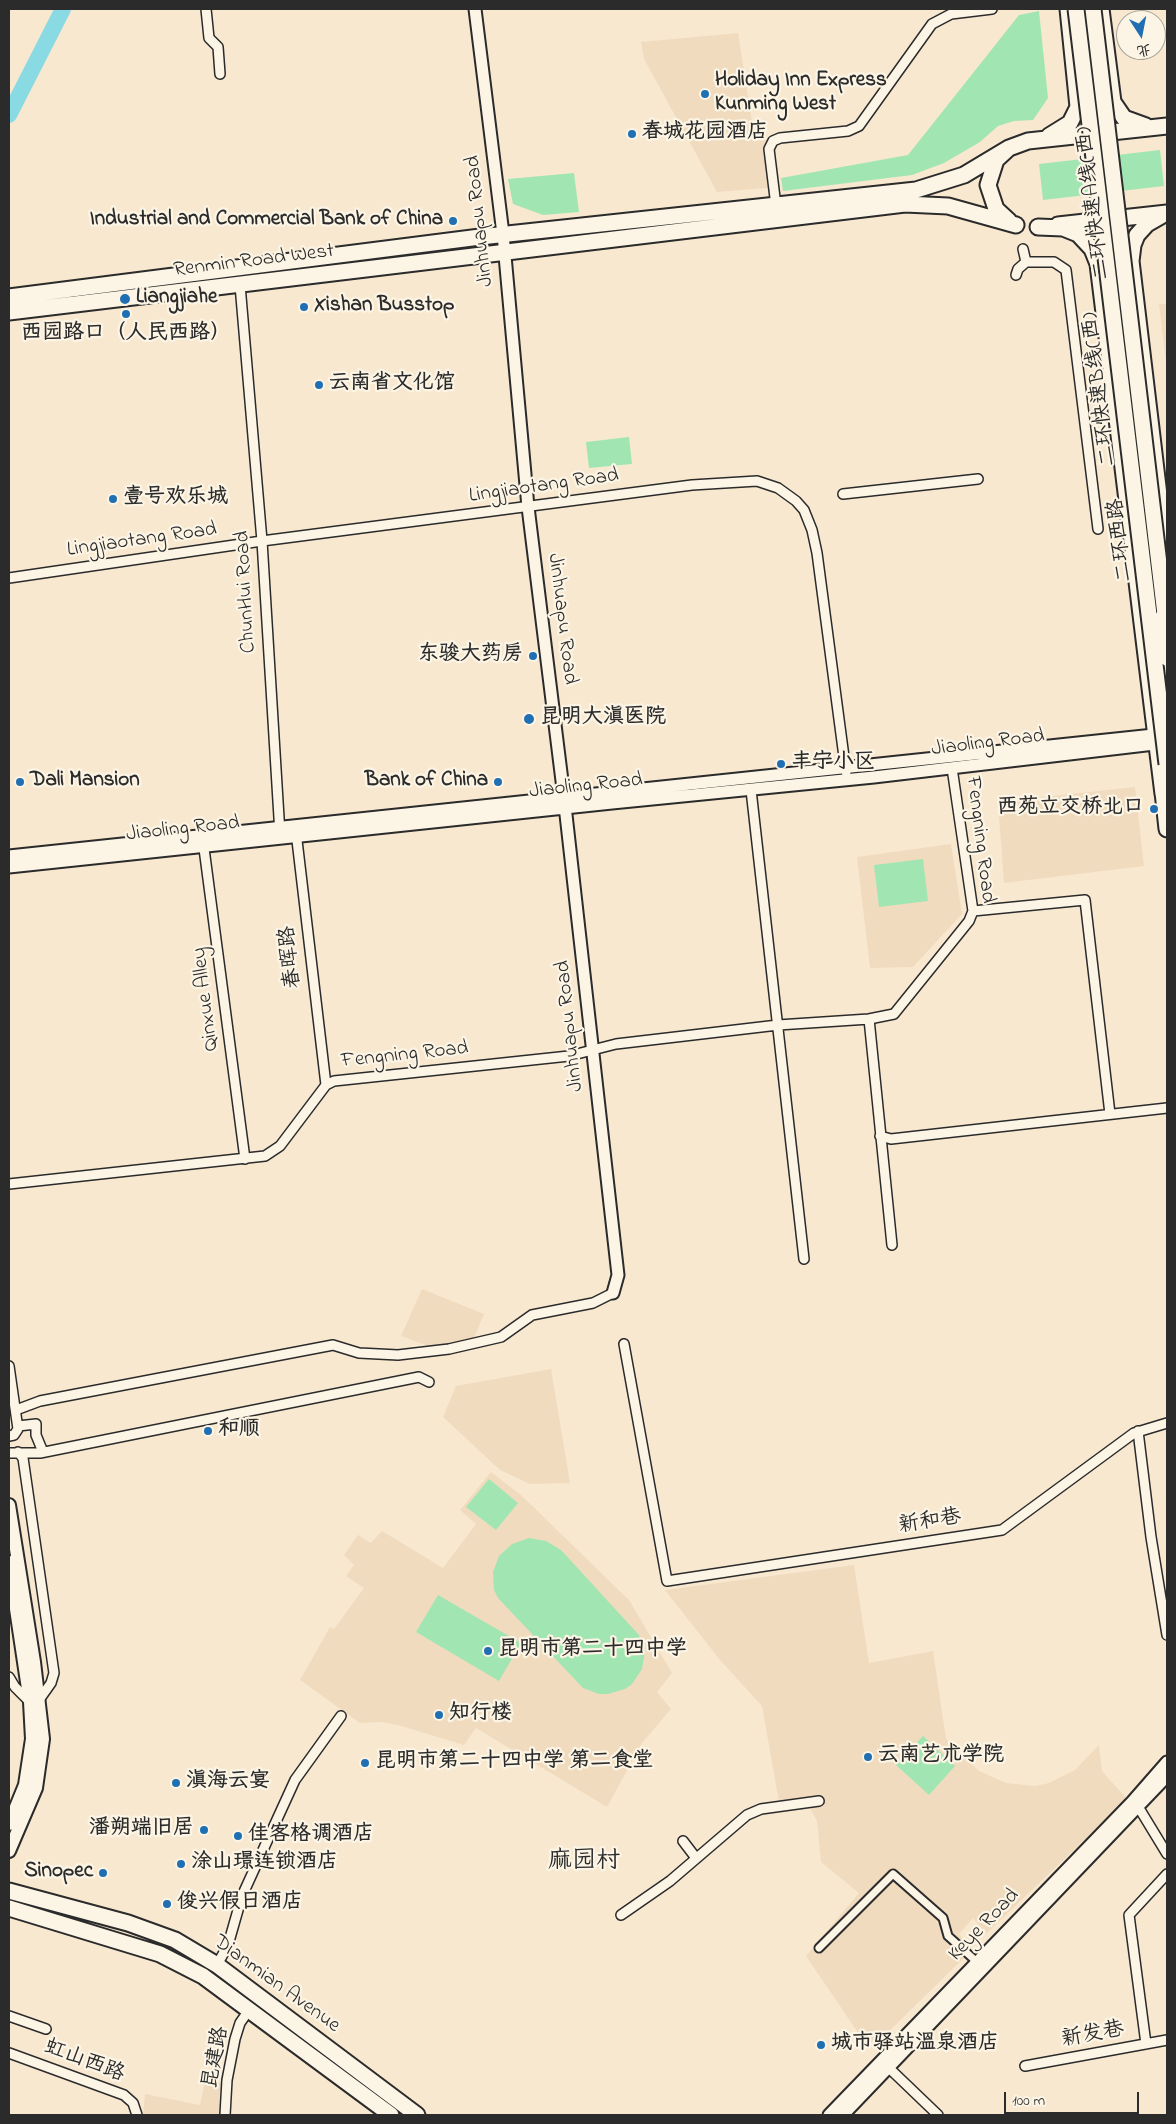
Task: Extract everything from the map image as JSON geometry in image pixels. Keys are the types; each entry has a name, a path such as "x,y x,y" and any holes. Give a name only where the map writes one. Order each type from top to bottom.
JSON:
{"main road":[{"path":"1028,141 1059,132 1070,124 1076,116 1079,101 1068,9"},
{"name":"二环西路","path":"1078,9 1163,702 1162,739"},
{"name":"二环快速B线(西)","path":"1078,9 1167,764"},
{"name":"二环西路","path":"1091,9 1167,658"},
{"name":"二环快速A线(西)","path":"1091,9 1167,631"},
{"path":"1101,9 1112,97 1118,112 1124,118 1137,124 1167,126"},
{"path":"1073,54 1081,64 1093,66 1102,60 1106,51"},
{"path":"1028,141 1167,126"},
{"name":"Renmin Road West","path":"9,297 503,234 776,206 932,187 972,172 1009,148 1028,141"},
{"path":"1009,148 1001,153 992,168 989,193 1001,216 1016,225"},
{"name":"Renmin Road West","path":"9,312 505,253 664,232 913,204 956,208 1016,225 1038,227"},
{"path":"1038,227 1167,214"},
{"path":"1167,214 1147,224 1137,235 1133,245 1131,261 1167,562"},
{"path":"1038,227 1057,227 1073,232 1086,241 1092,249 1098,264 1162,739 1163,794 1167,829"},
{"path":"1108,338 1110,328 1120,321 1132,323 1140,334"},
{"path":"9,1505 29,1664"},
{"path":"9,1562 43,1739 36,1788 9,1851"},
{"path":"9,1824 29,1771 35,1701"},
{"name":"Dianmian Avenue","path":"9,1891 128,1923 175,1940 217,1965 417,2115"},
{"name":"Dianmian Avenue","path":"9,1908 160,1954 203,1976 391,2115"}],"street":[{"path":"206,9 209,38 218,47 220,74"},
{"name":"Jinhuapu Road","path":"476,9 505,253 528,507 618,1275 613,1293"},
{"path":"776,206 769,149 773,141 780,138 848,131 859,126 932,24 951,14 992,9"},
{"path":"1024,249 1026,262"},
{"path":"1016,275 1018,269 1026,262 1054,262 1066,270 1098,529"},
{"name":"ChunHui Road","path":"240,285 262,541 280,832"},
{"path":"843,494 978,479"},
{"name":"Lingjiaotang Road","path":"9,578 262,541 692,485 746,480 778,488 796,501 804,510 810,524 818,553 846,774"},
{"name":"Jiaoling Road","path":"9,867 280,832 296,825 751,790 846,774 952,768 1162,739"},
{"name":"Jiaoling Road","path":"280,832 297,837 564,803 1162,739"},
{"name":"Fengning Road","path":"9,1184 265,1156 280,1146 326,1085 334,1081 569,1056 616,1044 778,1025 869,1019 894,1014 969,921 972,911 952,768"},
{"path":"751,790 804,1259"},
{"name":"春晖路","path":"296,825 326,1085"},
{"name":"Jiaoling Road","path":"9,856 203,841"},
{"name":"Qinxue Alley","path":"203,841 244,1159"},
{"path":"972,911 1085,900 1110,1114"},
{"path":"869,1019 892,1245"},
{"path":"880,1136 891,1139 1167,1108"},
{"path":"16,1410 49,1399 333,1345 359,1354 398,1355 449,1349 501,1337 532,1315 593,1303 613,1293"},
{"name":"新和巷","path":"624,1344 667,1581 1002,1530 1138,1431 1167,1424"},
{"path":"9,1366 18,1426 18,1432 9,1436"},
{"path":"14,1452 43,1452 419,1377 429,1382"},
{"path":"18,1426 36,1424 36,1435 43,1452"},
{"path":"1138,1431 1151,1537 1167,1635"},
{"path":"9,1676 15,1687 35,1701 51,1683 54,1673 23,1458 14,1452"},
{"path":"217,1965 228,1946 242,1896 291,1787 307,1761 341,1716"},
{"name":"Keye Road","path":"829,2115 1132,1802 1167,1762"},
{"name":"Keye Road","path":"843,2115 1139,1808 1167,1776"},
{"path":"621,1915 670,1881 747,1815 761,1810 819,1801"},
{"path":"1139,1808 1167,1854"},
{"path":"682,1840 696,1858"},
{"path":"819,1948 893,1874 943,1918 948,1936 977,1962"},
{"path":"1146,2044 1129,1915 1167,1874"},
{"name":"昆建路","path":"225,2115 227,2080 235,2039 240,2023 249,2010"},
{"path":"9,2016 46,2029"},
{"name":"新发巷","path":"1025,2066 1167,2040"},
{"name":"虹山西路","path":"9,2052 124,2095 133,2102 137,2115"},
{"path":"889,2068 938,2115"}],"shaded area":[{"name":"Holiday Inn Express Kunming West","path":"738,33 753,128 772,146 778,187 717,192 644,59 641,42"},
{"path":"1159,304 1167,304 1167,370"},
{"path":"1135,787 1144,866 1004,883 998,802"},
{"path":"951,844 962,914 913,967 870,968 857,857"},
{"path":"422,1289 484,1314 474,1338 431,1347 401,1336"},
{"path":"551,1369 570,1483 530,1484 500,1470 443,1417 456,1386"},
{"name":"昆明市第二十四中学","path":"491,1472 521,1495 629,1600 672,1673 657,1692 671,1709 642,1743 607,1807 476,1728 464,1745 398,1725 381,1722 360,1723 300,1680 330,1627 334,1629 364,1588 346,1576 354,1565 344,1555 358,1535 371,1543 382,1531 443,1568 476,1524 460,1510"},
{"name":"云南艺术学院","path":"854,1565 869,1663 933,1651 946,1739 979,1771 1006,1783 1035,1786 1049,1783 1075,1770 1099,1745 1102,1771 1127,1799 986,1934 973,1918 959,1934 972,1950 877,2043 863,2040 806,1956 859,1893 821,1862 817,1821 806,1800 779,1802 762,1706 720,1660 665,1590"},
{"path":"206,2078 225,2084 223,2115 143,2115 145,2094 200,2105"}],"green space":[{"path":"1039,11 1048,98 1033,120 1014,121 998,126 980,142 944,163 912,175 783,191 781,178 908,155 1019,15"},
{"path":"1160,150 1164,186 1043,200 1039,164"},
{"path":"574,173 579,212 543,215 513,204 508,179"},
{"path":"629,437 632,464 589,468 586,442"},
{"path":"923,859 928,901 879,907 874,865"},
{"path":"489,1479 518,1503 496,1530 466,1507"},
{"path":"529,1538 546,1541 561,1550 639,1635 645,1652 642,1669 632,1684 625,1689 608,1694 599,1694 583,1688 498,1598 494,1590 493,1572 499,1556 512,1544"},
{"path":"438,1595 521,1643 499,1681 416,1632"},
{"path":"923,1736 955,1766 929,1795 896,1765"}],"waterway":[{"path":"9,115 63,9"}],"place":[{"name":"Holiday Inn Express Kunming West","path":"705,94"},
{"name":"春城花园酒店","path":"632,134"},
{"name":"Industrial and Commercial Bank of China","path":"453,221"},
{"name":"Liangjiahe","path":"125,299"},
{"name":"Xishan Busstop","path":"304,307"},
{"name":"西园路口（人民西路）","path":"126,314"},
{"name":"云南省文化馆","path":"319,385"},
{"name":"壹号欢乐城","path":"113,499"},
{"name":"东骏大药房","path":"533,656"},
{"name":"昆明大滇医院","path":"529,719"},
{"name":"丰宁小区","path":"781,764"},
{"name":"Dali Mansion","path":"20,782"},
{"name":"Bank of China","path":"498,782"},
{"name":"西苑立交桥北口","path":"1154,809"},
{"name":"和顺","path":"208,1431"},
{"name":"昆明市第二十四中学","path":"488,1651"},
{"name":"知行楼","path":"439,1715"},
{"name":"云南艺术学院","path":"868,1757"},
{"name":"昆明市第二十四中学 第二食堂","path":"365,1763"},
{"name":"滇海云宴","path":"176,1783"},
{"name":"潘朔端旧居","path":"204,1830"},
{"name":"佳客格调酒店","path":"238,1836"},
{"name":"涂山璟连锁酒店","path":"181,1864"},
{"name":"Sinopec","path":"103,1873"},
{"name":"俊兴假日酒店","path":"167,1904"},
{"name":"城市驿站温泉酒店","path":"821,2045"}],"district":[{"name":"麻园村","path":"584,1863"}]}
